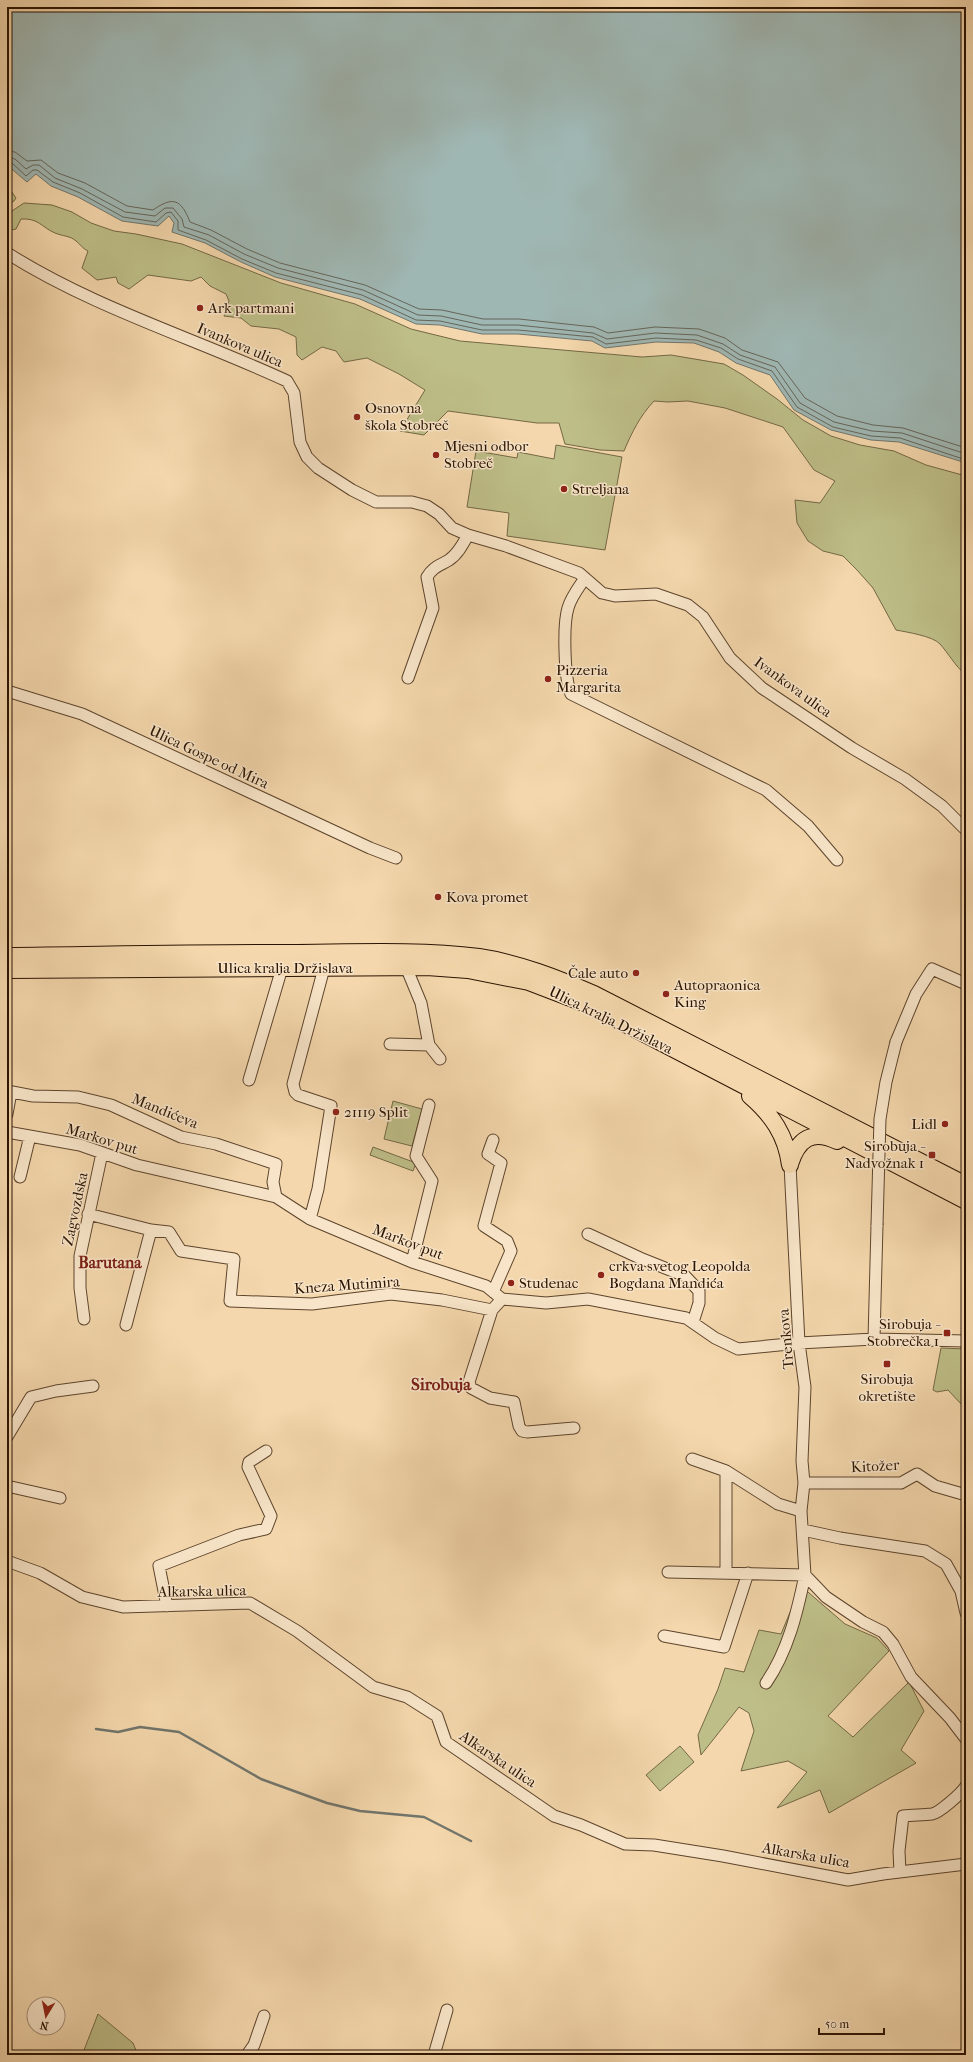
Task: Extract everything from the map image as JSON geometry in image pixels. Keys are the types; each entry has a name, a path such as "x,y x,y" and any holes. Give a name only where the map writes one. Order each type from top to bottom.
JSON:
{"highway":[{"name":"Ulica kralja Držislava","path":"7,956 194,953 431,953 480,958 518,966 538,971 594,994 966,1185"},
{"name":"Ulica kralja Držislava","path":"7,970 406,967 468,970 529,982 589,1005 966,1201"},
{"path":"728,1078 732,1087 749,1096 765,1109 775,1122 788,1149 790,1165"},
{"path":"790,1165 794,1151 800,1143 809,1138 818,1136 829,1137 857,1151 866,1150"}],"street":[{"name":"Ivankova ulica","path":"7,253 39,273 138,319 287,381 294,393 300,442 307,457 318,468 376,502 412,502 427,506 439,514 452,528 468,535 506,546 578,573 602,593 615,596 656,594 688,605 703,617 730,658 762,688 852,748 905,779 942,806 966,830"},
{"path":"408,678 433,608 427,577 433,568 450,559 462,547 468,535"},
{"path":"584,578 568,606 565,621 566,679 571,694 766,790 808,826 837,860"},
{"name":"Ulica Gospe od Mira","path":"7,691 82,714 370,848 396,858"},
{"path":"406,967 421,1003 429,1045 440,1059"},
{"path":"250,1080 282,968"},
{"path":"310,1219 318,1189 331,1106 298,1095 295,1092 293,1084 324,968"},
{"path":"874,1339 880,1119 886,1082 896,1042 916,994 932,969 966,984"},
{"path":"390,1044 429,1045"},
{"path":"7,1114 9,1092"},
{"name":"Mandićeva","path":"9,1092 33,1096 78,1097 111,1105 181,1137 216,1144 276,1164 273,1182 276,1198"},
{"path":"412,1262 432,1181 416,1156 429,1105"},
{"name":"Markov put","path":"7,1132 80,1145 137,1165 276,1198 310,1219 412,1262 486,1286 502,1300"},
{"path":"20,1177 30,1136"},
{"path":"493,1140 488,1154 500,1163 484,1226 507,1241 511,1251 493,1292"},
{"name":"Zagvozdska","path":"84,1319 80,1288 80,1256 102,1153"},
{"name":"Trenkova","path":"766,1683 776,1669 797,1616 805,1575 801,1511 804,1483 802,1461 805,1387 800,1343 790,1165"},
{"name":"Kneza Mutimira","path":"88,1214 151,1230 169,1232 181,1251 234,1259 230,1302 312,1304 391,1294 442,1300 492,1310"},
{"path":"126,1325 151,1230"},
{"path":"588,1234 640,1258 685,1276 699,1291 698,1303 693,1322"},
{"path":"574,1428 527,1432 522,1431 519,1426 514,1402 490,1398 471,1388 469,1382 492,1310 502,1300 546,1303 588,1299 686,1318 715,1338 738,1349 800,1343 874,1339 966,1341"},
{"path":"7,1437 31,1397 56,1391 93,1386"},
{"path":"167,1606 159,1566 239,1535 266,1529 271,1516 248,1467 249,1462 266,1452"},
{"path":"692,1459 726,1471 778,1504 801,1511"},
{"path":"726,1471 726,1572"},
{"name":"Kitožer","path":"804,1483 901,1483 917,1474 935,1486 966,1495"},
{"path":"7,1486 60,1498"},
{"path":"803,1530 840,1538 925,1551 946,1564 961,1591 966,1613"},
{"name":"Alkarska ulica","path":"7,1561 40,1573 82,1597 123,1607 250,1603 297,1632 373,1687 407,1697 437,1716 446,1742 554,1816 582,1825 625,1844 654,1846 723,1856 848,1880 966,1864"},
{"path":"668,1572 726,1572 805,1575 826,1597 863,1622 883,1632 893,1644 911,1678 950,1718 966,1739"},
{"path":"664,1636 724,1647 748,1574"},
{"path":"900,1872 899,1851 903,1816 933,1814 962,1793 966,1786"},
{"path":"434,2055 447,2010"},
{"path":"247,2055 254,2045 264,2016"}],"green space":[{"path":"7,185 16,198 7,205"},
{"path":"24,203 52,205 72,212 91,223 114,231 182,244 281,283 355,304 411,329 460,341 642,357 671,355 724,364 743,375 777,399 803,420 831,436 860,445 894,451 926,465 966,476 966,675 937,641 896,630 873,588 843,556 823,551 808,541 797,523 795,500 820,503 835,481 814,470 783,427 725,408 688,401 654,401 637,424 624,451 600,450 565,444 559,423 537,423 448,411 424,435 400,431 425,390 399,374 367,358 344,362 336,351 322,347 302,360 297,355 296,337 279,329 251,326 241,318 224,316 229,301 226,294 210,286 201,277 191,281 148,275 129,289 118,283 116,277 97,280 82,268 88,251 74,239 50,231 36,221 27,219 21,219 16,229 7,231 7,212 12,211"},
{"name":"Streljana","path":"556,445 622,457 605,550 507,536 509,513 467,507 476,451 517,458 518,452 554,459"},
{"path":"393,1101 422,1109 412,1146 384,1139"},
{"path":"373,1147 416,1163 413,1171 370,1155"},
{"path":"941,1348 966,1349 966,1382 962,1405 948,1390 937,1392 933,1390"},
{"path":"801,1586 845,1624 877,1638 889,1651 828,1716 853,1737 909,1682 924,1711 901,1750 916,1763 829,1813 820,1790 777,1808 807,1772 788,1761 741,1771 754,1731 749,1713 739,1707 701,1755 698,1735 718,1689 725,1668 744,1672 759,1630 781,1634"},
{"path":"680,1746 694,1762 660,1791 646,1775"},
{"path":"98,2014 133,2043 138,2055 85,2055 84,2050"}],"water":[{"path":"7,7 966,7 966,463 899,442 871,440 831,430 794,410 770,375 736,363 719,352 694,343 656,342 605,348 592,341 518,334 482,334 440,325 416,324 360,299 275,277 241,262 205,243 172,232 174,223 169,216 158,226 122,221 78,197 51,186 36,174 27,182 7,165"}],"waterway":[{"path":"96,1729 118,1732 140,1727 179,1732 261,1779 327,1803 360,1811 424,1817 471,1841"}],"place":[{"name":"Ark partmani","path":"200,308"},
{"name":"Osnovna škola Stobreč","path":"357,417"},
{"name":"Mjesni odbor Stobreč","path":"436,455"},
{"name":"Streljana","path":"564,489"},
{"name":"Pizzeria Margarita","path":"548,679"},
{"name":"Kova promet","path":"438,897"},
{"name":"Čale auto","path":"636,973"},
{"name":"Autopraonica King","path":"666,994"},
{"name":"21119 Split","path":"336,1112"},
{"name":"Lidl","path":"945,1124"},
{"name":"Sirobuja - Nadvožnak 1","path":"932,1155"},
{"name":"crkva svetog Leopolda Bogdana Mandića","path":"601,1275"},
{"name":"Studenac","path":"511,1283"},
{"name":"Sirobuja - Stobrečka 1","path":"947,1333"},
{"name":"Sirobuja okretište","path":"887,1364"}],"district":[{"name":"Barutana","path":"110,1262"},
{"name":"Sirobuja","path":"441,1384"}]}
